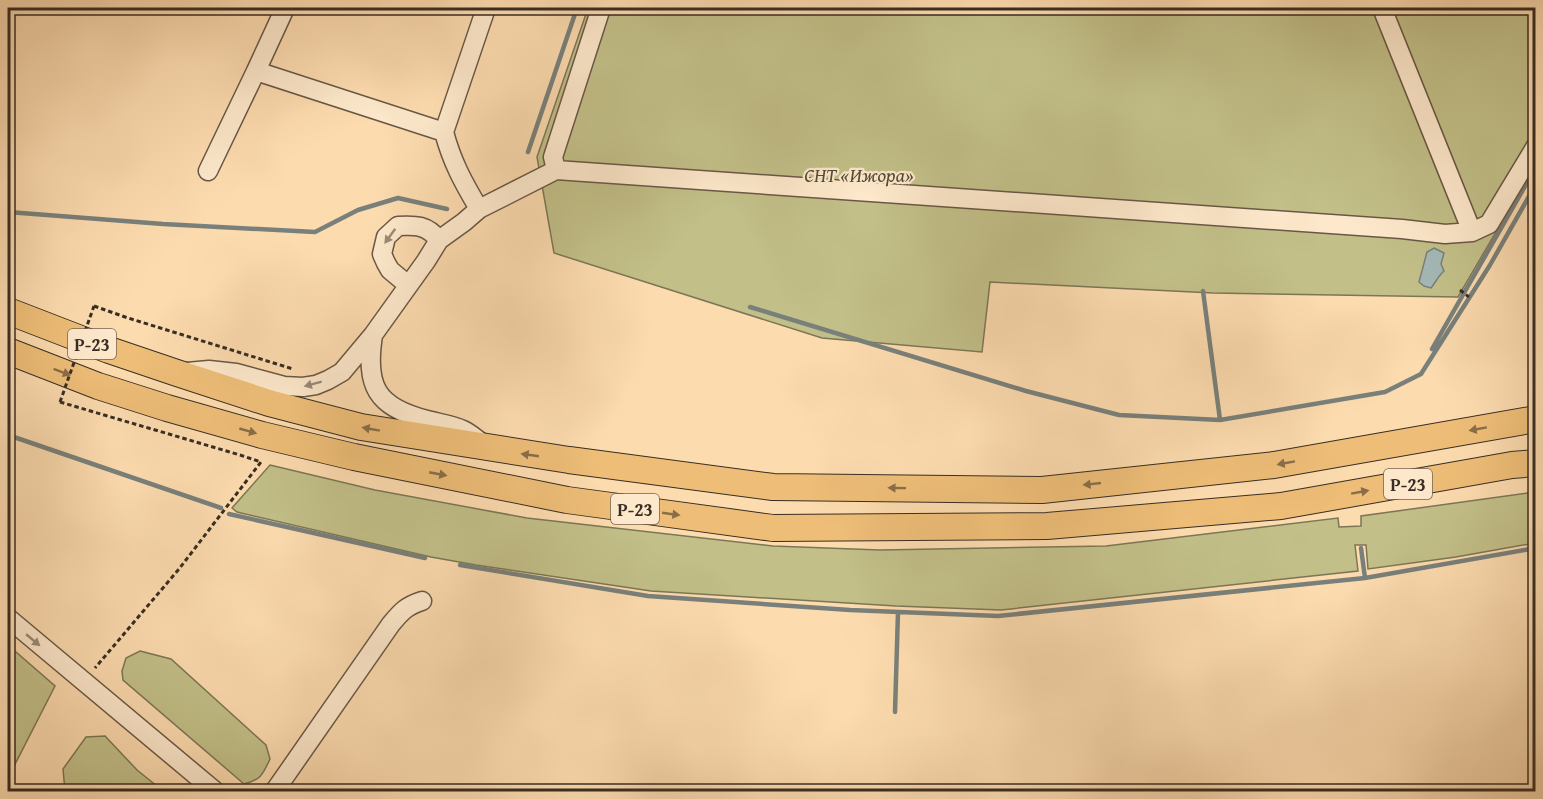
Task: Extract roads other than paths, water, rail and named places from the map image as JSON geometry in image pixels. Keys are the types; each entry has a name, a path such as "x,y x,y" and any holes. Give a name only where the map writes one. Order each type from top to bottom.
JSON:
{"highway":[{"name":"Р-23","path":"8,311 109,350 177,373 269,403 361,427 491,449 773,487 1042,490 1274,465 1536,419"},
{"name":"Р-23","path":"8,351 98,386 167,408 262,435 354,457 567,500 773,528 1047,526 1281,506 1512,465 1536,463"}],"street":[{"path":"208,171 285,8"},
{"path":"479,208 459,176 444,132 486,8"},
{"path":"556,170 552,157 601,8"},
{"path":"1382,8 1472,231"},
{"path":"256,71 444,132"},
{"path":"177,373 209,370 236,373 284,386 303,387 322,382 342,372 373,335 439,240 479,208 556,170 1402,229 1445,234 1472,231 1489,224 1536,146"},
{"path":"408,285 390,270 386,263 382,254 386,237 398,226 411,225 433,232 439,240"},
{"path":"373,335 370,367 372,379 376,390 385,402 399,411 418,418 462,429 491,449"},
{"path":"274,792 400,612 411,604 422,601"},
{"path":"8,618 216,792"}],"waterway":[{"path":"528,152 577,8"},
{"path":"1432,349 1536,167"},
{"path":"1220,420 1385,392 1421,374 1490,265 1536,184"},
{"path":"8,212 163,224 315,232 358,210 398,198 447,209"},
{"path":"750,307 1026,391 1119,415 1220,420 1203,291"},
{"path":"8,435 221,508"},
{"path":"229,514 425,558"},
{"path":"1361,548 1365,578"},
{"path":"460,565 648,596 850,610 998,616 1365,578 1536,548"},
{"path":"895,712 898,612"}],"park label":[{"name":"СНТ «Ижора»","path":"859,174"}]}
